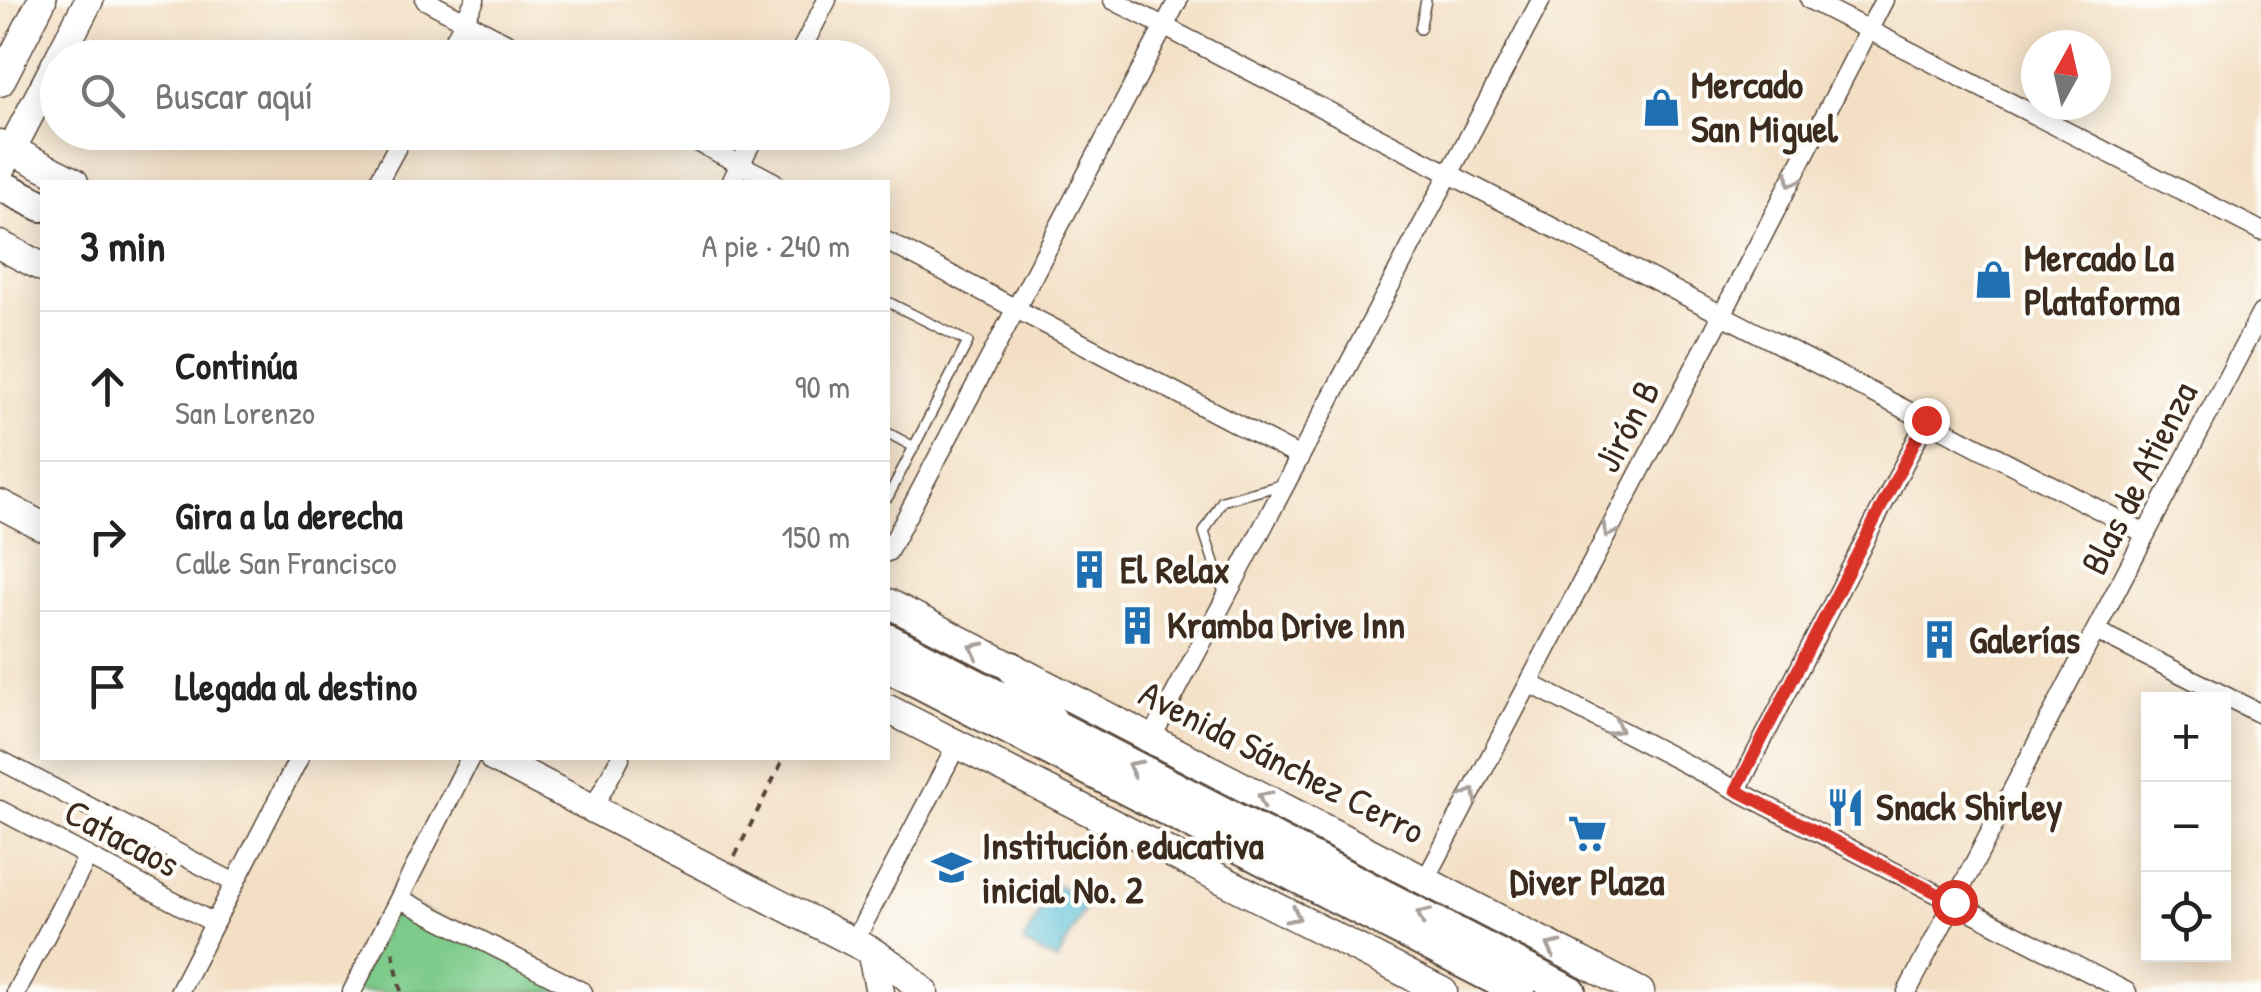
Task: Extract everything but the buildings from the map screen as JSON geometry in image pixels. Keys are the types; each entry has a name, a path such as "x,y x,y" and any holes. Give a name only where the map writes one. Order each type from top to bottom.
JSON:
{"main road":[{"path":"0,82 42,0"},
{"path":"68,40 89,0"},
{"path":"40,91 4,155 69,180"},
{"path":"0,185 40,205"},
{"path":"0,207 40,227"},
{"path":"0,245 40,266"},
{"path":"0,504 40,525"},
{"name":"Avenida Sánchez Cerro","path":"890,604 1640,992"},
{"name":"Avenida Sánchez Cerro","path":"890,641 1572,992"},
{"path":"1012,667 1058,728"},
{"path":"890,668 1520,992"},
{"path":"890,709 1444,992"},
{"path":"498,760 863,947 897,968 924,992"},
{"path":"863,947 880,992"}],"street":[{"path":"425,0 500,40"},
{"path":"454,40 475,0"},
{"path":"806,40 827,0"},
{"path":"1113,0 2146,534"},
{"path":"890,548 1178,0"},
{"path":"1152,740 1541,0"},
{"path":"1810,0 2261,231"},
{"name":"Jirón B","path":"1425,881 1884,0"},
{"path":"379,180 395,150"},
{"path":"713,150 770,180"},
{"path":"731,180 747,150"},
{"path":"890,243 1300,457"},
{"name":"Blas de Atienza","path":"1907,992 2146,534 2253,347 2261,313"},
{"path":"1736,790 1926,420"},
{"path":"2096,631 2261,714"},
{"path":"1529,683 2127,992"},
{"path":"863,947 957,745"},
{"name":"Catacaos","path":"0,760 235,883"},
{"path":"179,992 299,760"},
{"path":"352,992 469,760"},
{"path":"593,808 619,760"},
{"name":"Catacaos","path":"0,810 214,923"},
{"path":"16,992 88,856"},
{"path":"400,899 584,992"}],"lane":[{"path":"1420,29 1426,0"},
{"path":"890,303 968,342 890,493"},
{"path":"890,434 914,447"},
{"path":"1226,598 1204,532 1222,501 1286,484"}],"path":[{"path":"725,876 783,760"},
{"path":"392,945 401,992"}],"green space":[{"path":"400,899 583,992 352,992"}],"water":[{"path":"1055,884 1088,902 1057,961 1023,943"}],"place":[{"name":"Mercado San Miguel","path":"1661,107"},
{"name":"Mercado La Plataforma","path":"1994,280"},
{"name":"El Relax","path":"1090,570"},
{"name":"Kramba Drive Inn","path":"1137,625"},
{"name":"Galerías","path":"1939,640"},
{"name":"Snack Shirley","path":"1846,807"},
{"name":"Diver Plaza","path":"1587,833"},
{"name":"Institución educativa inicial No. 2","path":"952,868"}],"route":[{"path":"1926,420 1736,790 1954,902"}]}
